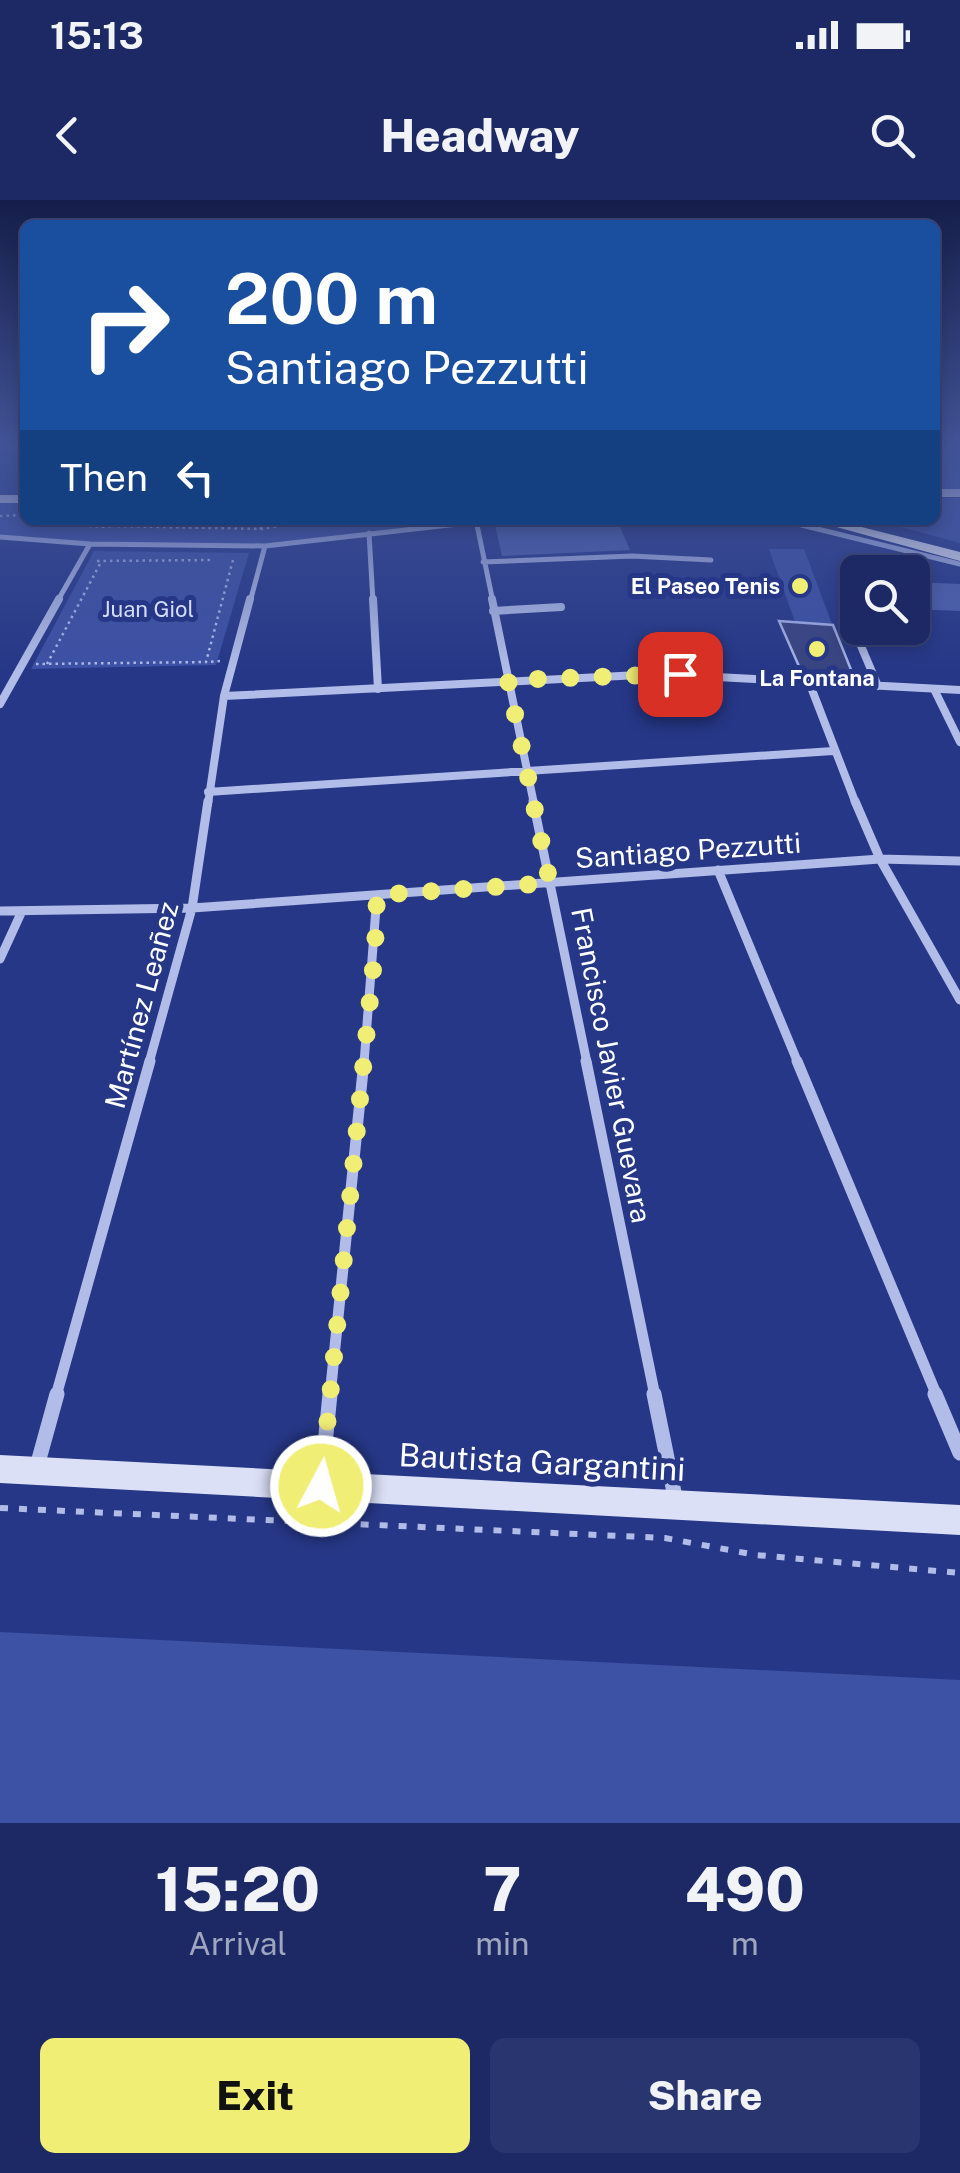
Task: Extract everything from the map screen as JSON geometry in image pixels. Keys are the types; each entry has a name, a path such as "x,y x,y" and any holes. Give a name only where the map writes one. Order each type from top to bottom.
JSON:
{"main road":[{"path":"836,525 960,560"},
{"path":"875,525 960,548"}],"street":[{"path":"0,537 90,544 265,546 440,525"},
{"name":"Francisco Javier Guevara","path":"477,525 676,1503"},
{"path":"803,525 960,560"},
{"path":"369,533 378,688"},
{"path":"1,701 90,544"},
{"name":"Martínez Leañez","path":"36,1471 192,908 224,696 265,546"},
{"path":"483,562 632,556 711,560"},
{"path":"493,611 562,607"},
{"path":"861,645 878,686"},
{"path":"224,696 670,674 960,690"},
{"path":"809,682 832,751 880,859 960,1000"},
{"path":"934,688 960,742"},
{"path":"208,792 832,751"},
{"name":"Santiago Pezzutti","path":"0,911 192,908 880,859 960,861"},
{"path":"718,870 960,1453"},
{"path":"321,1486 375,950 377,895"},
{"path":"0,958 22,911"},
{"path":"946,975 960,976"},
{"name":"Bautista Gargantini","path":"0,1469 960,1520"}],"path":[{"path":"66,525 262,529 285,525"},
{"path":"257,525 262,529"},
{"path":"100,544 111,526"},
{"path":"206,662 233,560 261,559"},
{"path":"82,561 214,560"},
{"path":"101,561 48,664 233,661"},
{"path":"0,1508 665,1538 756,1554 960,1573"}],"green space":[{"path":"0,519 20,519 20,525 435,525 265,546 90,544 0,537"},
{"path":"940,519 960,519 960,543 893,525 940,525"},
{"name":"El Paseo Tenis","path":"769,549 804,549 832,624 795,622"},
{"name":"Juan Giol","path":"94,551 249,553 216,665 31,669"},
{"path":"0,1632 960,1680 960,1823 0,1823"}],"shaded area":[{"name":"La Fontana","path":"779,621 833,625 854,677 802,673"}],"building":[{"path":"495,525 619,525 630,550 502,556"},
{"path":"930,583 960,584 960,611 930,610"}],"place":[{"name":"El Paseo Tenis","path":"800,586"},
{"name":"La Fontana","path":"817,649"}],"route":[{"path":"321,1486 375,950 377,895 550,883 508,680 680,674"}]}
